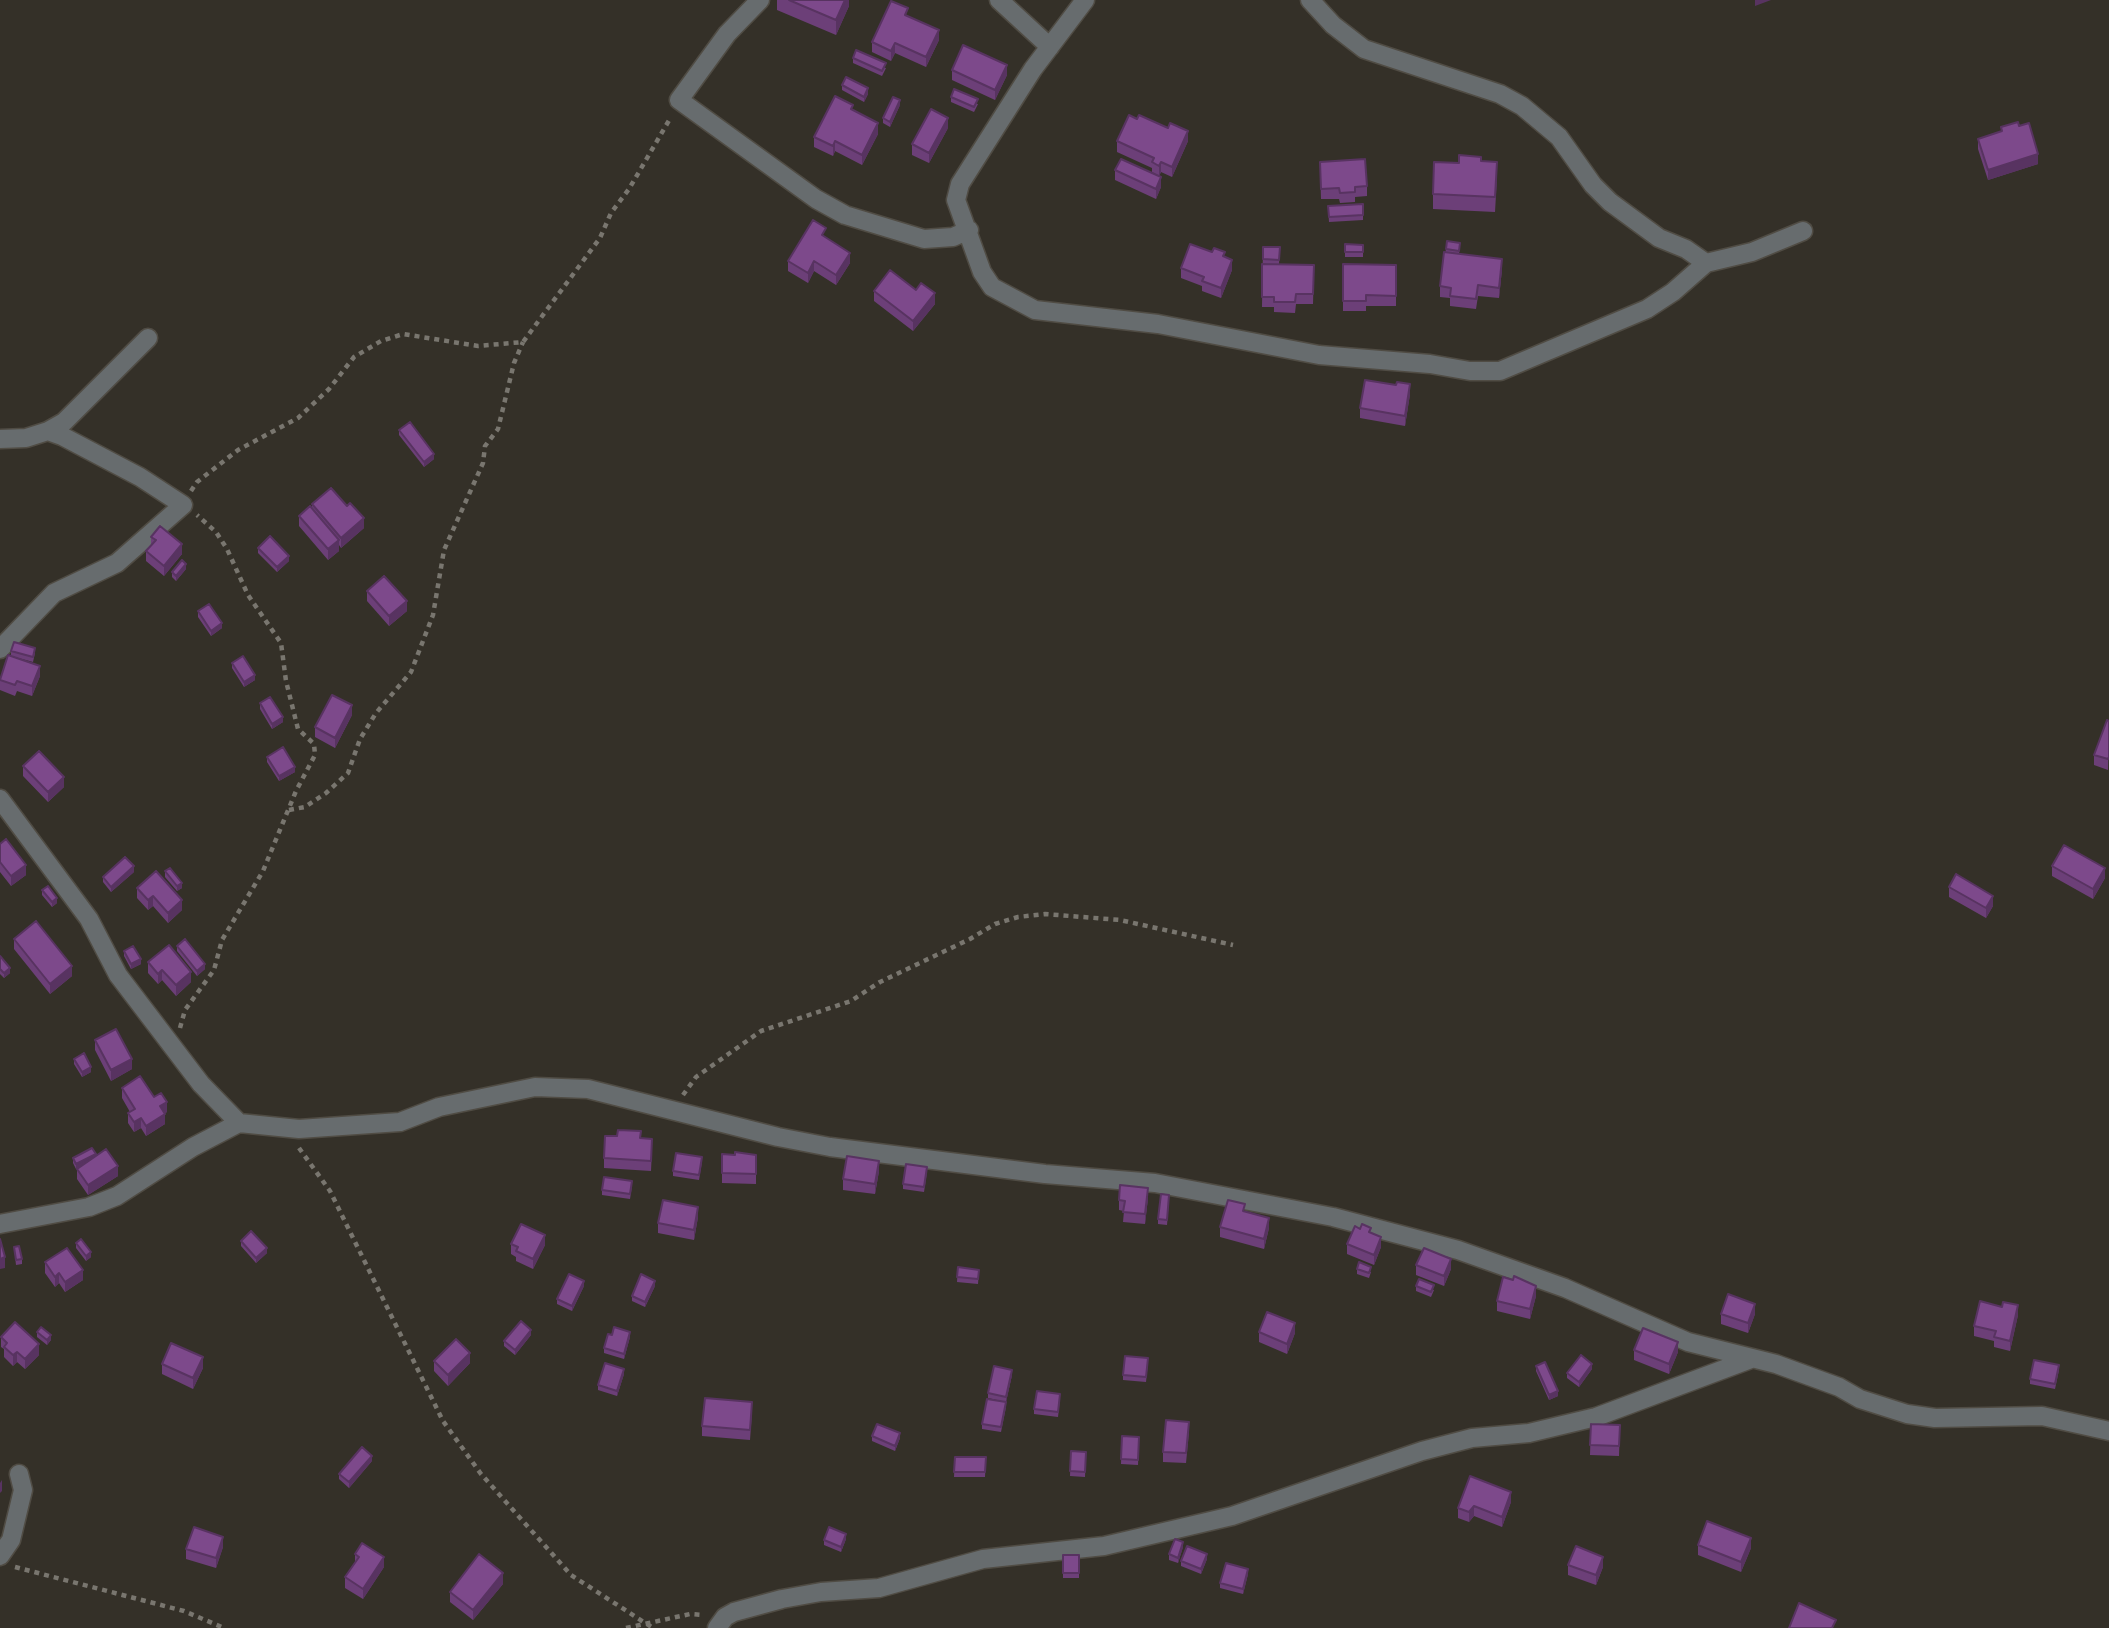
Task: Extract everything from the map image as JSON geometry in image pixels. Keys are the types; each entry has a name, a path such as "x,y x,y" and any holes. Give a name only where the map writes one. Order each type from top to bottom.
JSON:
{"street":[{"path":"760,0 727,34 679,100 816,199 845,215 924,239 953,237 969,230"},
{"path":"999,0 1050,47"},
{"path":"1085,0 1050,47 960,184 956,200 982,272 992,287 1035,310 1158,324 1320,355 1430,364 1470,371 1500,371 1581,334 1639,313 1666,298 1706,263 1752,252 1804,231"},
{"path":"1310,0 1333,25 1364,49 1475,88 1500,94 1522,106 1559,137 1593,185 1610,202 1659,238 1686,249 1706,263"},
{"path":"0,439 26,438 64,422 148,338"},
{"path":"0,649 54,593 117,563 183,505 95,452 48,431"},
{"path":"0,799 89,919 118,975 201,1084 239,1123"},
{"path":"0,1224 89,1207 117,1196 193,1147 239,1123 276,1127 400,1122 439,1107 548,1086 588,1088 830,1147 1045,1174 1155,1183 1333,1217 1458,1250 1565,1289 1688,1342 1776,1364 1839,1387 1860,1399 1907,1414 1936,1418 2042,1416 2109,1431"},
{"path":"721,1622 791,1597 879,1588 916,1580 983,1559 1104,1546 1232,1516 1422,1451 1472,1438 1529,1433 1596,1417 1751,1359"},
{"path":"4,1561 23,1490 19,1474"}],"path":[{"path":"288,810 305,807 348,773 360,739 376,713 411,672 433,615 444,550 483,463 485,446 498,429 514,363 523,342 600,237 611,214 663,133 679,100"},
{"path":"173,1049 185,1010 214,970 222,940 263,871 288,810 315,755 314,744 298,729 294,717 281,643 248,595 227,549 216,532 183,505 197,482 238,450 298,418 329,389 354,357 381,341 403,334 478,346 523,342"},
{"path":"672,1110 696,1077 761,1031 851,1001 880,982 970,939 995,924 1018,917 1075,916 1120,920 1233,945"},
{"path":"276,1127 311,1161 330,1191 443,1420 481,1474 571,1575 617,1608 651,1626"},
{"path":"4,1561 184,1611 224,1628"},
{"path":"626,1628 651,1626 690,1614 721,1622"}],"building":[{"path":"789,0 845,0 836,20"},
{"path":"891,1 908,8 905,15 939,30 926,57 895,43 891,51 872,42"},
{"path":"963,45 1007,65 995,90 952,70"},
{"path":"856,50 886,63 882,71 853,58"},
{"path":"846,77 868,88 864,97 842,85"},
{"path":"954,89 978,99 974,107 951,97"},
{"path":"835,96 853,105 851,109 878,123 862,155 835,141 833,146 814,137"},
{"path":"893,97 900,100 890,122 883,118"},
{"path":"931,109 948,118 929,153 912,144"},
{"path":"1129,115 1137,119 1139,115 1168,128 1170,123 1188,131 1172,167 1161,162 1159,166 1152,162 1154,158 1117,141"},
{"path":"2018,122 2019,126 2029,123 2038,154 1988,170 1978,139"},
{"path":"1459,155 1497,162 1495,197 1433,194 1434,162 1459,163"},
{"path":"1121,159 1161,177 1156,189 1115,170"},
{"path":"1365,159 1367,186 1355,187 1355,192 1340,193 1339,188 1321,189 1320,162"},
{"path":"1363,204 1363,215 1329,217 1328,206"},
{"path":"813,220 826,228 822,235 850,253 836,275 814,261 808,273 788,261"},
{"path":"1447,241 1460,243 1459,251 1446,249"},
{"path":"1190,244 1212,252 1214,248 1225,252 1223,256 1232,260 1221,288 1202,281 1204,277 1181,268"},
{"path":"1345,244 1363,245 1363,252 1345,252"},
{"path":"1263,247 1280,247 1279,260 1263,259"},
{"path":"1444,252 1502,259 1499,288 1478,285 1476,299 1450,296 1451,288 1440,286"},
{"path":"1262,264 1314,265 1313,294 1296,294 1295,302 1274,302 1274,297 1262,297"},
{"path":"1343,264 1396,265 1396,296 1366,295 1366,301 1343,301"},
{"path":"890,270 916,290 921,283 935,293 913,321 874,291"},
{"path":"1365,380 1396,385 1397,382 1410,384 1405,416 1360,408"},
{"path":"410,422 434,454 424,462 399,430"},
{"path":"331,488 347,506 350,503 364,518 341,538 312,504"},
{"path":"310,506 339,540 328,549 299,516"},
{"path":"160,526 182,544 164,566 146,551 156,540 151,537"},
{"path":"270,536 289,556 277,567 258,548"},
{"path":"182,560 186,564 176,576 172,572"},
{"path":"384,576 407,601 389,616 367,591"},
{"path":"209,604 222,623 211,631 198,611"},
{"path":"14,642 35,648 33,657 11,651"},
{"path":"8,655 40,666 32,686 17,681 15,685 0,680"},
{"path":"243,656 255,675 244,682 232,663"},
{"path":"332,695 352,705 335,738 315,727"},
{"path":"270,697 283,717 272,724 260,703"},
{"path":"2107,720 2109,721 2108,759 2094,755"},
{"path":"283,747 295,767 279,776 267,757"},
{"path":"39,751 64,777 48,792 23,766"},
{"path":"6,839 26,865 11,876 0,862 0,844"},
{"path":"2064,845 2105,868 2093,889 2052,866"},
{"path":"125,857 134,866 111,887 103,877"},
{"path":"170,868 182,883 177,886 165,871"},
{"path":"156,871 182,900 168,913 153,896 148,900 137,888"},
{"path":"1956,874 1993,896 1986,908 1949,887"},
{"path":"48,886 57,898 52,902 42,890"},
{"path":"36,921 72,966 50,984 14,939"},
{"path":"185,939 205,964 197,971 177,946"},
{"path":"169,945 191,972 176,985 162,970 158,974 148,962"},
{"path":"133,946 141,959 131,964 124,951"},
{"path":"0,956 10,968 4,973 0,969"},
{"path":"116,1029 132,1059 111,1070 95,1040"},
{"path":"84,1053 91,1067 82,1072 74,1059"},
{"path":"140,1076 154,1097 161,1093 167,1102 160,1106 165,1114 146,1126 141,1118 134,1122 128,1113 135,1109 122,1088"},
{"path":"618,1130 641,1131 640,1138 652,1139 651,1161 604,1158 605,1136 617,1136"},
{"path":"92,1148 96,1154 76,1164 73,1158"},
{"path":"106,1149 118,1166 88,1185 77,1169"},
{"path":"735,1152 756,1155 756,1174 722,1173 722,1154 735,1155"},
{"path":"676,1153 702,1157 699,1175 673,1171"},
{"path":"847,1156 879,1161 875,1184 843,1179"},
{"path":"906,1164 927,1167 924,1187 903,1184"},
{"path":"604,1177 632,1181 630,1194 602,1190"},
{"path":"1120,1185 1148,1188 1145,1214 1123,1212 1125,1201 1119,1200"},
{"path":"1161,1194 1169,1195 1167,1220 1158,1219"},
{"path":"663,1200 698,1207 694,1230 658,1223"},
{"path":"1228,1200 1245,1204 1243,1211 1269,1218 1264,1239 1220,1227"},
{"path":"521,1224 545,1235 533,1259 516,1251 518,1247 511,1244"},
{"path":"1362,1224 1371,1228 1369,1232 1381,1237 1374,1255 1347,1244 1355,1226 1360,1229"},
{"path":"251,1231 267,1248 256,1258 241,1241"},
{"path":"0,1239 5,1257 0,1259"},
{"path":"81,1239 91,1252 86,1256 76,1243"},
{"path":"19,1246 22,1259 16,1260 14,1247"},
{"path":"67,1248 83,1270 65,1282 59,1273 55,1277 45,1262"},
{"path":"1424,1248 1451,1259 1444,1276 1416,1265"},
{"path":"1359,1262 1371,1267 1369,1273 1357,1269"},
{"path":"958,1267 979,1270 978,1279 957,1277"},
{"path":"569,1274 584,1281 572,1306 557,1299"},
{"path":"641,1274 655,1281 645,1302 632,1296"},
{"path":"1514,1276 1536,1286 1530,1309 1497,1301 1503,1277 1513,1280"},
{"path":"1419,1279 1434,1285 1431,1292 1416,1286"},
{"path":"1728,1294 1755,1304 1748,1323 1721,1314"},
{"path":"1980,1301 2002,1307 2003,1302 2018,1305 2010,1341 1994,1337 1996,1331 1974,1326"},
{"path":"1267,1312 1295,1323 1287,1344 1259,1332"},
{"path":"521,1321 531,1330 515,1350 504,1341"},
{"path":"15,1322 39,1344 25,1359 17,1352 13,1355 4,1347 7,1343 1,1337"},
{"path":"41,1327 51,1335 47,1340 37,1332"},
{"path":"614,1327 630,1332 624,1354 604,1348 608,1334 612,1335"},
{"path":"1643,1328 1678,1342 1669,1364 1634,1350"},
{"path":"456,1339 470,1353 448,1375 434,1361"},
{"path":"171,1343 203,1357 193,1378 162,1364"},
{"path":"1581,1355 1592,1364 1579,1382 1567,1373"},
{"path":"1125,1356 1148,1358 1146,1377 1123,1375"},
{"path":"2034,1360 2059,1365 2055,1384 2030,1379"},
{"path":"1545,1362 1558,1391 1549,1395 1536,1366"},
{"path":"605,1363 624,1369 617,1391 598,1385"},
{"path":"994,1366 1012,1370 1006,1397 988,1393"},
{"path":"1037,1391 1060,1394 1058,1412 1034,1409"},
{"path":"705,1398 752,1402 750,1430 702,1426"},
{"path":"987,1399 1006,1402 1001,1427 982,1424"},
{"path":"1166,1420 1189,1422 1186,1453 1163,1452"},
{"path":"877,1424 900,1433 895,1446 872,1436"},
{"path":"1591,1424 1620,1425 1619,1446 1590,1445"},
{"path":"1122,1436 1139,1437 1138,1460 1121,1459"},
{"path":"362,1447 372,1456 349,1482 339,1474"},
{"path":"1071,1451 1086,1452 1085,1472 1070,1471"},
{"path":"955,1457 986,1457 985,1472 954,1472"},
{"path":"1470,1476 1511,1492 1502,1517 1474,1506 1469,1512 1458,1508"},
{"path":"1707,1521 1751,1538 1741,1562 1698,1545"},
{"path":"194,1527 223,1537 216,1558 186,1549"},
{"path":"829,1527 846,1534 841,1547 824,1540"},
{"path":"1175,1539 1183,1542 1178,1558 1169,1554"},
{"path":"362,1543 384,1557 363,1589 345,1577 359,1557 355,1554"},
{"path":"1187,1546 1207,1554 1201,1569 1181,1561"},
{"path":"1576,1546 1603,1557 1596,1575 1568,1565"},
{"path":"479,1554 503,1573 473,1610 450,1592"},
{"path":"1063,1555 1079,1555 1079,1573 1063,1573"},
{"path":"1226,1563 1248,1569 1243,1589 1220,1583"},
{"path":"1799,1603 1836,1620 1832,1628 1789,1628"}]}
